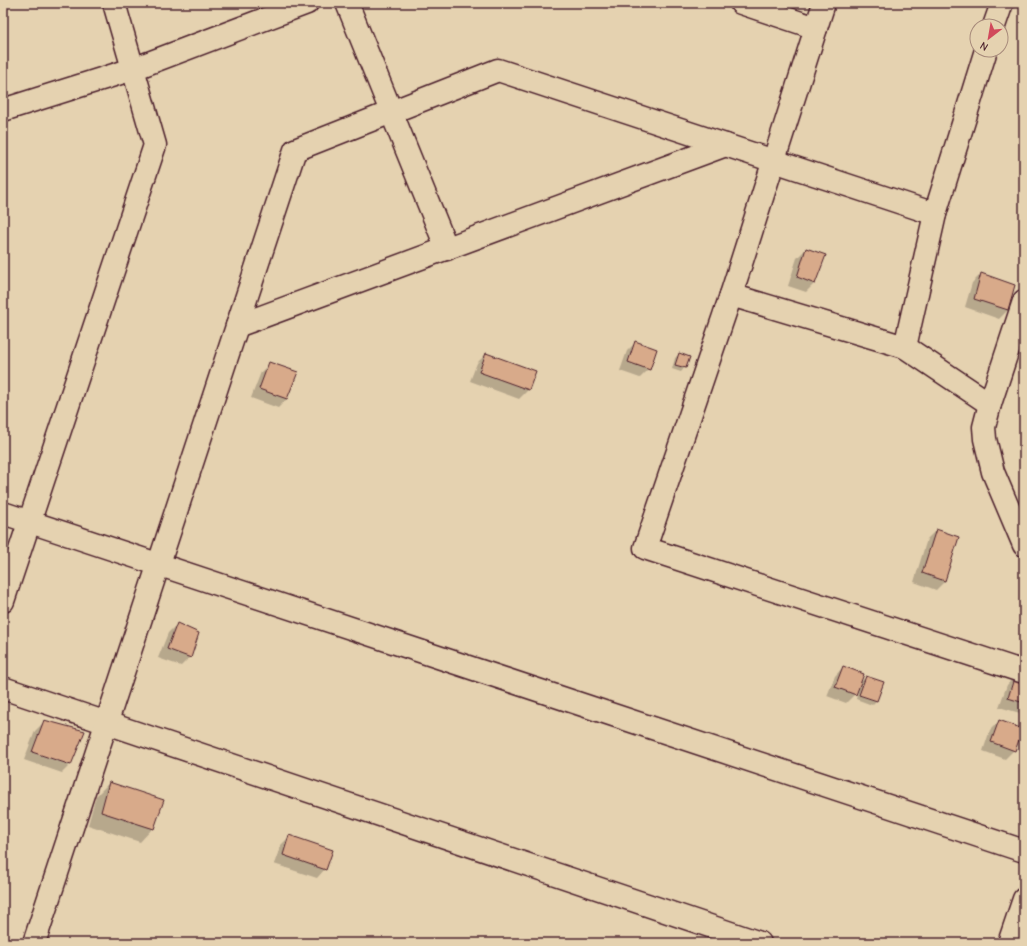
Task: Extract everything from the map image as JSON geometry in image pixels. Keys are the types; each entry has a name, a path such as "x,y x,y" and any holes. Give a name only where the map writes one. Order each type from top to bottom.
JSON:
{"street":[{"path":"3,601 155,145 114,3"},
{"path":"3,110 133,69 307,3"},
{"path":"347,3 447,248"},
{"path":"741,3 816,28"},
{"path":"824,3 775,162 645,548 1024,672"},
{"path":"997,18 1002,3"},
{"path":"905,347 935,214 984,58"},
{"path":"34,943 295,150 498,70 935,214"},
{"path":"237,326 726,145"},
{"path":"731,295 905,347 990,404"},
{"path":"1024,301 990,404 984,427 989,458 1024,545"},
{"path":"3,513 1024,851"},
{"path":"3,688 760,943"},
{"path":"1010,943 1024,899"}],"building":[{"path":"806,248 826,255 815,284 797,277"},
{"path":"981,273 1015,285 1008,310 974,299"},
{"path":"635,341 657,349 650,370 628,362"},
{"path":"486,353 536,371 529,390 479,372"},
{"path":"679,353 690,357 686,368 675,365"},
{"path":"269,362 298,372 287,399 259,389"},
{"path":"936,529 959,537 945,581 922,573"},
{"path":"177,623 199,633 191,658 167,649"},
{"path":"843,666 864,674 856,695 835,687"},
{"path":"1015,675 1024,678 1024,703 1008,698"},
{"path":"866,676 884,682 877,701 859,695"},
{"path":"44,720 85,731 71,765 32,752"},
{"path":"999,720 1023,729 1015,751 991,742"},
{"path":"109,782 164,800 154,829 101,812"},
{"path":"289,835 333,850 326,870 283,855"}]}
